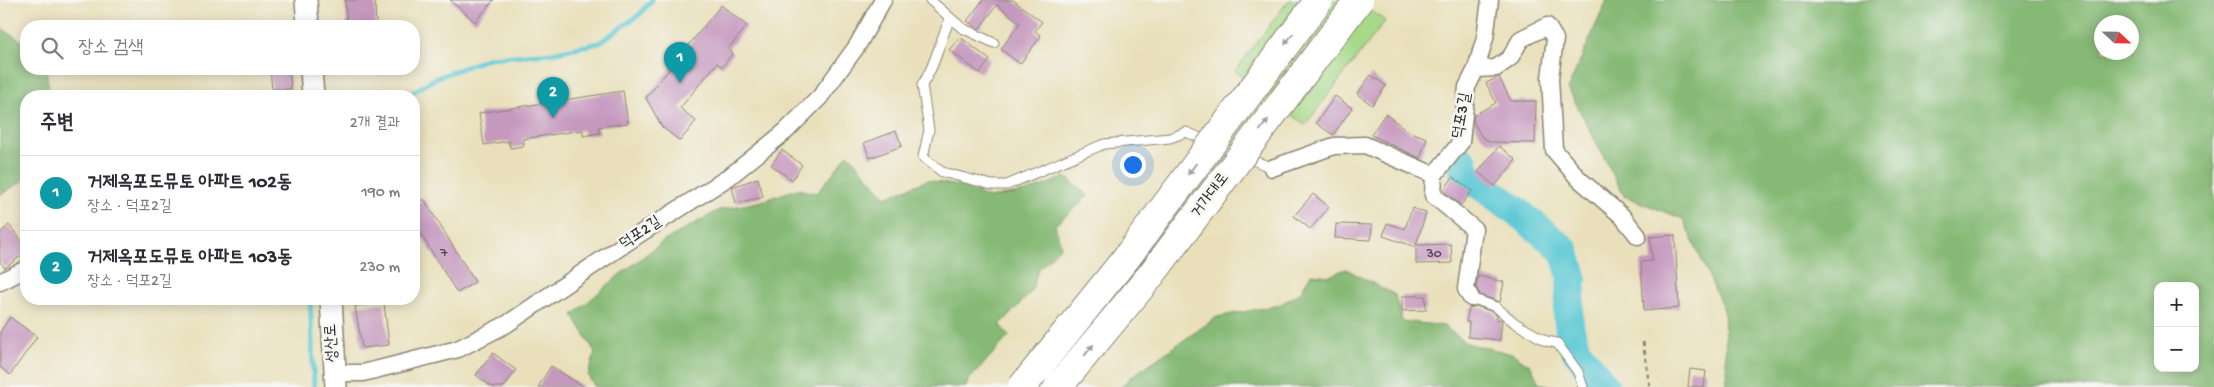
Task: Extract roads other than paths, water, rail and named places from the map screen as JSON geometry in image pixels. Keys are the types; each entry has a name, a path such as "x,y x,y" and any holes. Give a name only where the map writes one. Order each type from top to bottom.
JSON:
{"highway":[{"name":"거가대로","path":"1022,387 1127,257 1318,0"},
{"name":"거가대로","path":"1058,387 1151,275 1359,0"}],"street":[{"path":"306,0 308,20"},
{"name":"덕포2길","path":"335,380 458,349 507,324 638,235 728,177 786,131 820,97 857,46 883,0"},
{"name":"덕포3길","path":"1434,175 1461,142 1467,87 1476,69 1485,38 1490,0"},
{"path":"1476,69 1496,68 1510,58 1521,39 1547,26 1555,39 1550,78 1554,150 1579,179 1622,216 1638,236"},
{"path":"311,75 313,90"},
{"path":"1272,168 1334,146 1364,145 1434,175 1433,195 1474,229 1466,289 1471,298"},
{"path":"0,282 20,272"},
{"name":"성산로","path":"331,305 335,380"}],"lane":[{"path":"930,0 962,28 994,43"},
{"path":"950,19 942,36 932,71 922,85 929,130 923,157 942,172 992,185 1007,184 1104,144 1170,138 1186,132 1272,168"},
{"path":"1471,298 1496,307 1514,323 1546,341 1557,343 1578,372 1583,387"}],"waterway":[{"path":"417,90 436,78 489,58 551,53 599,43 640,14 652,0"},
{"path":"1463,162 1465,174 1514,209 1564,250 1572,277 1568,315 1570,331 1576,350 1605,387"},
{"path":"310,305 314,387"}],"place":[{"name":"거제옥포도뮤토 아파트 102동","path":"680,83"},
{"name":"거제옥포도뮤토 아파트 103동","path":"553,118"}]}
